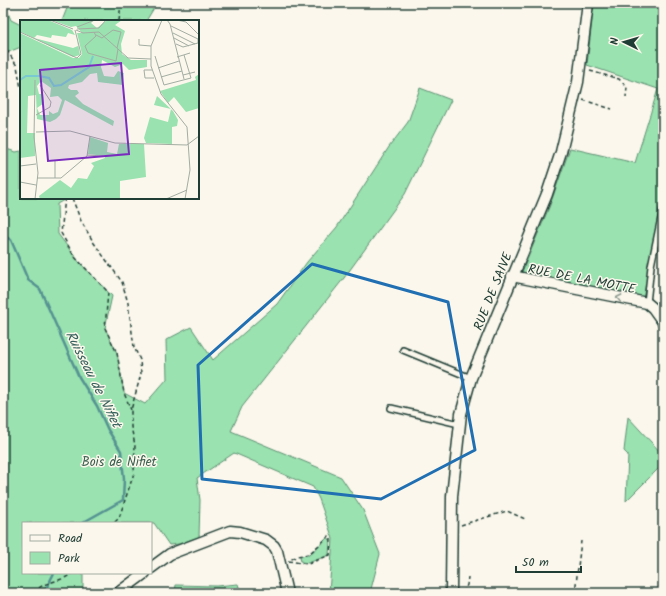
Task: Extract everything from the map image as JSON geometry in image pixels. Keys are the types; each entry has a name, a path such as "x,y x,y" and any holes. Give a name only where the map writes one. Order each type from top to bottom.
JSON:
{"street":[{"name":"RUE DE SAIVE","path":"451,593 453,472 459,424 470,378 552,180 561,152 575,98 588,3"},
{"name":"RUE DE LA MOTTE","path":"512,276 647,304 653,308 663,322"},
{"path":"152,567 170,554 230,530 270,543 277,551 287,593"},
{"path":"118,593 144,574"}],"lane":[{"path":"647,304 651,266 663,208"},
{"path":"403,350 470,378"},
{"path":"391,408 459,424"}],"path":[{"path":"119,20 121,3"},
{"path":"3,44 17,66 20,82"},
{"path":"580,68 619,79 627,87 626,98"},
{"path":"575,98 612,109"},
{"path":"65,199 61,233 74,256 108,292 105,328 117,353 124,393 131,410"},
{"path":"72,199 81,221 94,243 122,282 128,303 131,334 134,347 140,360 141,374 131,410 131,427 135,445 134,473 119,518 115,522"},
{"path":"451,528 507,511 525,519"},
{"path":"280,562 290,560 297,556 309,554 329,536 331,539 330,555 308,564 290,560"},
{"path":"575,593 580,542"},
{"path":"34,593 49,582 68,577 71,574"},
{"path":"463,593 467,584 468,576"}],"highlighted area":[{"path":"312,264 448,302 475,450 381,499 202,479 198,365"}],"green space":[{"path":"4,3 11,20 20,24 20,47 6,53 3,57"},
{"path":"69,3 157,3 147,20 62,20"},
{"path":"594,3 663,3 663,193 643,299 525,276 522,272 550,205 570,148 635,163 658,89 587,65"},
{"name":"Bois de Nifiet","path":"420,88 451,100 405,194 344,278 242,407 231,431 341,477 363,510 380,554 370,593 329,593 333,539 319,499 313,487 234,453 197,478 200,500 199,537 179,544 169,545 152,522 22,522 22,574 83,574 83,593 3,593 3,148 16,152 20,151 20,199 64,199 57,204 58,234 79,262 112,296 105,328 117,353 124,393 145,404 167,379 166,340 191,327 213,360 277,304 307,262 337,227 389,147 408,122"},
{"path":"628,417 663,455 663,464 626,501 628,455 624,451"},
{"path":"328,537 330,540 329,555 308,563 301,562 300,556 309,555"},
{"path":"238,584 241,593 175,593 176,585 216,586"}],"waterway":[{"name":"Ruisseau de Nifiet","path":"3,235 11,240 28,280 40,289 79,377 97,406 108,430 121,451 124,479 123,500 84,522"},
{"name":"Ruisseau de Nifiet","path":"44,593 54,574"}]}
